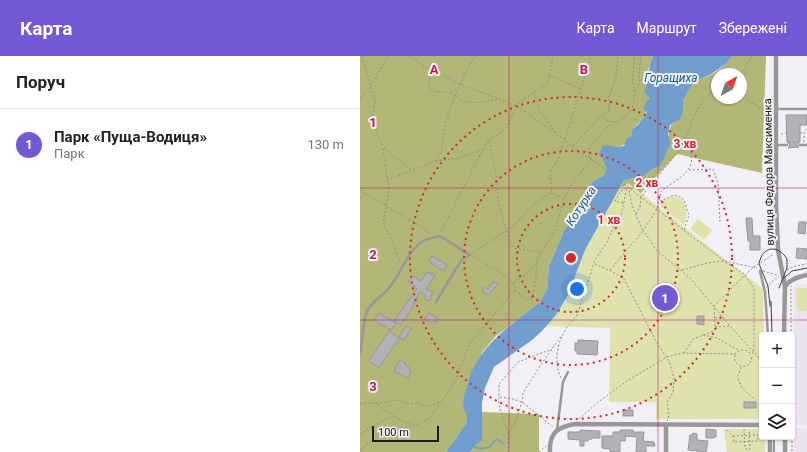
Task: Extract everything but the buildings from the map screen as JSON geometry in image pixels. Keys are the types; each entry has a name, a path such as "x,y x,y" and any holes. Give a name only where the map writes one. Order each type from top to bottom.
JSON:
{"street":[{"name":"вулиця Федора Максименка","path":"776,56 776,205 778,250 785,286 784,332"},
{"path":"785,286 794,278 807,275"},
{"path":"550,452 551,438 557,430 565,425 747,425 759,427"},
{"path":"666,425 666,452"},
{"path":"770,440 770,452"},
{"path":"785,440 785,452"}],"lane":[{"path":"777,109 807,109"},
{"path":"777,145 788,144"},
{"path":"800,145 807,144"},
{"path":"360,354 365,316 368,310 388,289 418,244 425,239 440,236 470,255"},
{"path":"436,302 462,259 470,255"},
{"path":"760,270 765,292 768,332"},
{"path":"557,430 563,382 568,372"}],"path":[{"path":"362,56 375,102 372,120 383,148 389,190 383,224 393,242 402,268"},
{"path":"360,98 370,87 388,56"},
{"path":"409,56 432,70 460,84 517,106 565,140 572,147 605,169 724,261 745,275 755,291 754,352"},
{"path":"436,161 442,150 443,135 455,96 475,56"},
{"path":"435,237 442,230 486,143 506,128 521,101 547,84 549,67 553,56"},
{"path":"514,285 503,274 470,255 513,226 535,203 551,193 552,187 550,178 552,169 558,160 565,140 591,56"},
{"path":"572,147 599,118 603,117 609,111 609,97 616,77 618,56"},
{"path":"588,158 588,150 590,146 611,122 625,117 632,109 635,92 633,80 634,56"},
{"path":"635,92 640,84 642,56"},
{"path":"744,68 752,56"},
{"path":"432,70 428,85 430,89 437,92 451,93 466,102 500,99"},
{"path":"549,75 555,79 581,89"},
{"path":"534,92 540,111 558,135"},
{"path":"636,214 640,207 641,197 677,154 684,142 700,105 711,93"},
{"path":"747,98 777,117"},
{"path":"603,117 611,122"},
{"path":"804,142 804,134 807,128"},
{"path":"777,134 787,134"},
{"path":"489,141 497,178 498,202 509,240 514,248 542,252"},
{"path":"610,270 643,231 657,209 661,191 687,173 692,163 691,150 684,142"},
{"path":"788,144 804,142 807,144"},
{"path":"383,148 411,170"},
{"path":"387,180 436,161 458,158 484,148"},
{"path":"360,450 376,436 389,430 414,426 428,420 456,380 470,342 514,290 514,285 517,279 525,276 542,252 555,230 564,199 570,185 591,159"},
{"path":"688,170 713,169 718,183 720,222"},
{"path":"563,382 560,375 557,358 558,345 569,323 577,316 595,260 621,216 627,186"},
{"path":"623,203 615,201 620,192 627,186"},
{"path":"629,188 630,197 643,231 655,249 682,270 730,326 759,356"},
{"path":"360,190 385,206 414,221 427,231"},
{"path":"360,198 365,193"},
{"path":"551,193 564,199"},
{"path":"659,201 674,195 679,196 684,200 689,214 684,230"},
{"path":"715,328 714,306 754,267 771,257 778,250"},
{"path":"514,290 527,300 532,298 538,258"},
{"path":"682,270 707,263 724,261 758,268 772,275 783,276"},
{"path":"594,264 610,270 624,279 657,343 669,361 674,378 673,393 667,402 669,415 666,425"},
{"path":"791,332 790,290 792,284"},
{"path":"715,318 724,318"},
{"path":"683,353 693,339 714,331 715,328 730,326"},
{"path":"508,434 515,422 524,393 540,366 564,333"},
{"path":"702,335 717,338 739,351"},
{"path":"508,452 508,434 499,405 499,384 518,362 553,348"},
{"path":"575,424 597,403 627,381 667,357 683,353 735,354 739,351 746,350 751,354 751,363 746,367 741,367 736,364 734,358 735,354"},
{"path":"741,367 738,376 740,384 748,394 756,400"},
{"path":"499,397 522,402 557,430"},
{"path":"360,404 396,400 409,404 419,403 427,408 441,402"},
{"path":"375,403 394,416 401,418 406,423 414,426"},
{"path":"360,434 394,416"},
{"path":"747,425 750,449 747,450 745,448 747,425"},
{"path":"725,428 733,436 734,442 758,442 757,435 733,436"},
{"path":"539,452 551,438"},
{"path":"792,440 792,452"}],"shaded area":[{"path":"797,284 807,284 807,425 796,425 793,288"},
{"path":"795,428 807,428 807,452 794,452"}],"green space":[{"path":"360,56 653,56 649,65 648,103 646,112 641,121 632,129 632,136 625,144 620,147 603,146 602,158 607,170 603,176 593,181 564,231 549,266 547,289 540,302 496,336 483,351 468,381 464,398 463,406 468,416 467,422 446,452 360,452"},
{"path":"732,56 766,56 762,173 677,154 641,193 628,183 623,187 620,187 625,180 644,176 651,170 660,166 671,125 680,117 687,92 696,81 711,75 711,104 747,104 747,68 722,68"},
{"path":"627,182 763,289 764,332 759,332 759,419 656,419 656,402 609,402 610,328 546,326 556,315 568,295 585,250 620,187 623,187"},
{"path":"673,196 679,197 686,207 687,214 684,225 660,206 661,201"},
{"path":"698,219 712,230 704,240 690,229"},
{"path":"798,288 807,288 807,311 799,311 797,309 796,290"},
{"path":"482,412 539,414 539,452 470,452 477,444"},
{"path":"724,429 759,429 759,440 765,440 765,452 727,452"}],"water":[{"name":"Горащиха","path":"653,56 732,56 727,63 720,68 711,68 711,74 695,81 688,91 683,101 683,111 680,119 670,125 668,135 671,143 660,166 651,170 644,176 625,180 623,182 585,250 568,295 556,315 532,340 494,367 485,388 482,403 482,440 470,452 446,452 467,422 463,402 471,372 478,360 496,338 540,302 547,289 549,266 564,231 593,181 603,176 607,170 599,154 603,145 618,147 624,146 627,138 632,136 632,129 638,125 647,112 643,108 649,98 644,91 648,83 651,60"}],"waterway":[{"path":"473,446 480,449 486,448 491,446 497,439 504,444"}],"tram line":[{"path":"770,306 768,286 759,264 763,254 771,249 779,251 787,259 787,268 779,288"},
{"path":"784,278 792,271 807,268"},
{"path":"771,301 772,332"},
{"path":"774,440 774,452"}],"place":[{"name":"Парк «Пуща-Водиця»","path":"665,298"}],"water label":[{"name":"Котурка","path":"581,206"}]}
